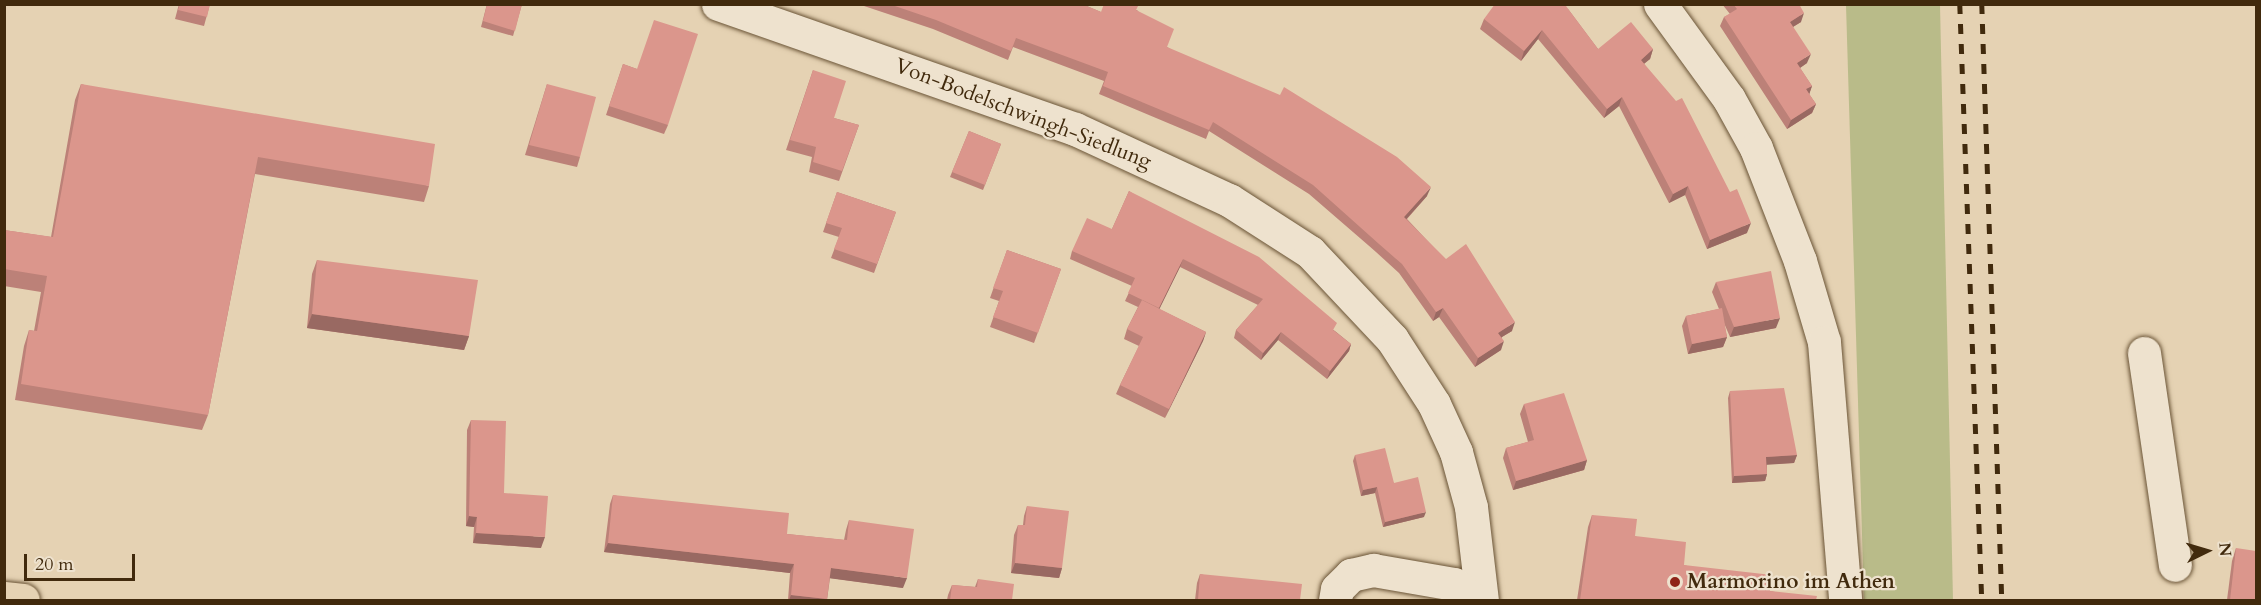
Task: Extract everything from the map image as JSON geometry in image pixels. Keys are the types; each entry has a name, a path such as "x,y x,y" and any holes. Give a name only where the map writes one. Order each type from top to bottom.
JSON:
{"main road":[{"path":"4,598 23,600"}],"street":[{"name":"Von-Bodelschwingh-Siedlung","path":"717,4 1074,129 1229,200 1310,252 1392,339 1434,404 1456,452 1471,507 1482,600"},
{"path":"1660,4 1735,109 1800,261 1824,342 1845,600"},
{"path":"2144,353 2175,565"},
{"path":"1335,600 1336,589 1351,575 1373,570 1454,584 1474,600"}],"green space":[{"path":"1846,5 1940,5 1953,600 1864,600"}],"building":[{"path":"180,4 210,4 207,17 178,10"},
{"path":"487,4 522,4 515,31 483,21"},
{"path":"889,4 1082,4 1101,12 1104,4 1139,4 1136,10 1174,29 1167,47 1280,95 1284,87 1397,157 1431,187 1404,217 1446,259 1466,244 1515,322 1498,333 1504,341 1478,358 1443,308 1436,312 1402,264 1313,185 1213,122 1209,130 1103,86 1108,72 1016,38 1011,51 936,20"},
{"path":"1495,4 1567,4 1566,6 1598,49 1631,22 1653,49 1641,60 1676,101 1682,98 1730,192 1737,189 1751,223 1710,240 1688,186 1673,194 1622,97 1607,109 1542,30 1524,51 1484,19"},
{"path":"1733,4 1799,4 1804,13 1790,22 1811,54 1797,63 1812,86 1806,89 1816,104 1791,120 1724,17 1737,9"},
{"path":"654,20 698,34 668,125 609,106 623,64 637,69"},
{"path":"813,70 846,81 834,118 859,125 842,171 813,162 816,147 790,140"},
{"path":"81,84 435,144 429,186 258,157 208,415 21,384 29,330 37,331 47,276 4,269 4,230 53,237"},
{"path":"547,84 596,97 580,157 529,145"},
{"path":"969,131 1001,144 985,185 952,172"},
{"path":"1129,191 1259,257 1337,323 1333,330 1351,344 1330,371 1281,332 1263,353 1236,330 1263,299 1183,259 1159,308 1128,293 1135,278 1072,251 1087,218 1112,229"},
{"path":"837,192 896,212 877,264 834,249 842,228 826,223"},
{"path":"1007,250 1061,269 1038,333 993,317 1003,291 993,288"},
{"path":"317,260 478,280 469,336 312,314"},
{"path":"1771,271 1780,318 1734,327 1716,282"},
{"path":"1142,300 1206,332 1169,409 1120,385 1143,337 1127,329"},
{"path":"1722,308 1727,337 1692,344 1686,316"},
{"path":"1784,388 1797,455 1766,457 1767,474 1734,476 1730,391"},
{"path":"1564,393 1587,460 1516,481 1506,448 1534,440 1524,404"},
{"path":"471,420 506,421 504,493 548,496 545,537 476,533 477,517 469,516"},
{"path":"1385,448 1394,483 1418,477 1426,512 1385,522 1377,487 1363,490 1355,455"},
{"path":"613,495 789,513 787,534 847,540 849,520 914,529 907,578 831,568 827,599 791,595 794,564 608,543"},
{"path":"1027,506 1069,511 1062,568 1015,563 1018,525 1025,525"},
{"path":"1592,515 1637,519 1635,536 1686,542 1684,565 1772,575 1770,591 1817,596 1816,600 1580,600"},
{"path":"2236,548 2256,551 2256,600 2230,600"},
{"path":"1200,574 1302,584 1300,600 1198,600"},
{"path":"978,579 1014,584 1012,600 950,600 952,585 977,587"}],"railway":[{"path":"1960,4 1982,600"},
{"path":"1982,4 2002,600"}],"place":[{"name":"Marmorino im Athen","path":"1675,582"}]}
